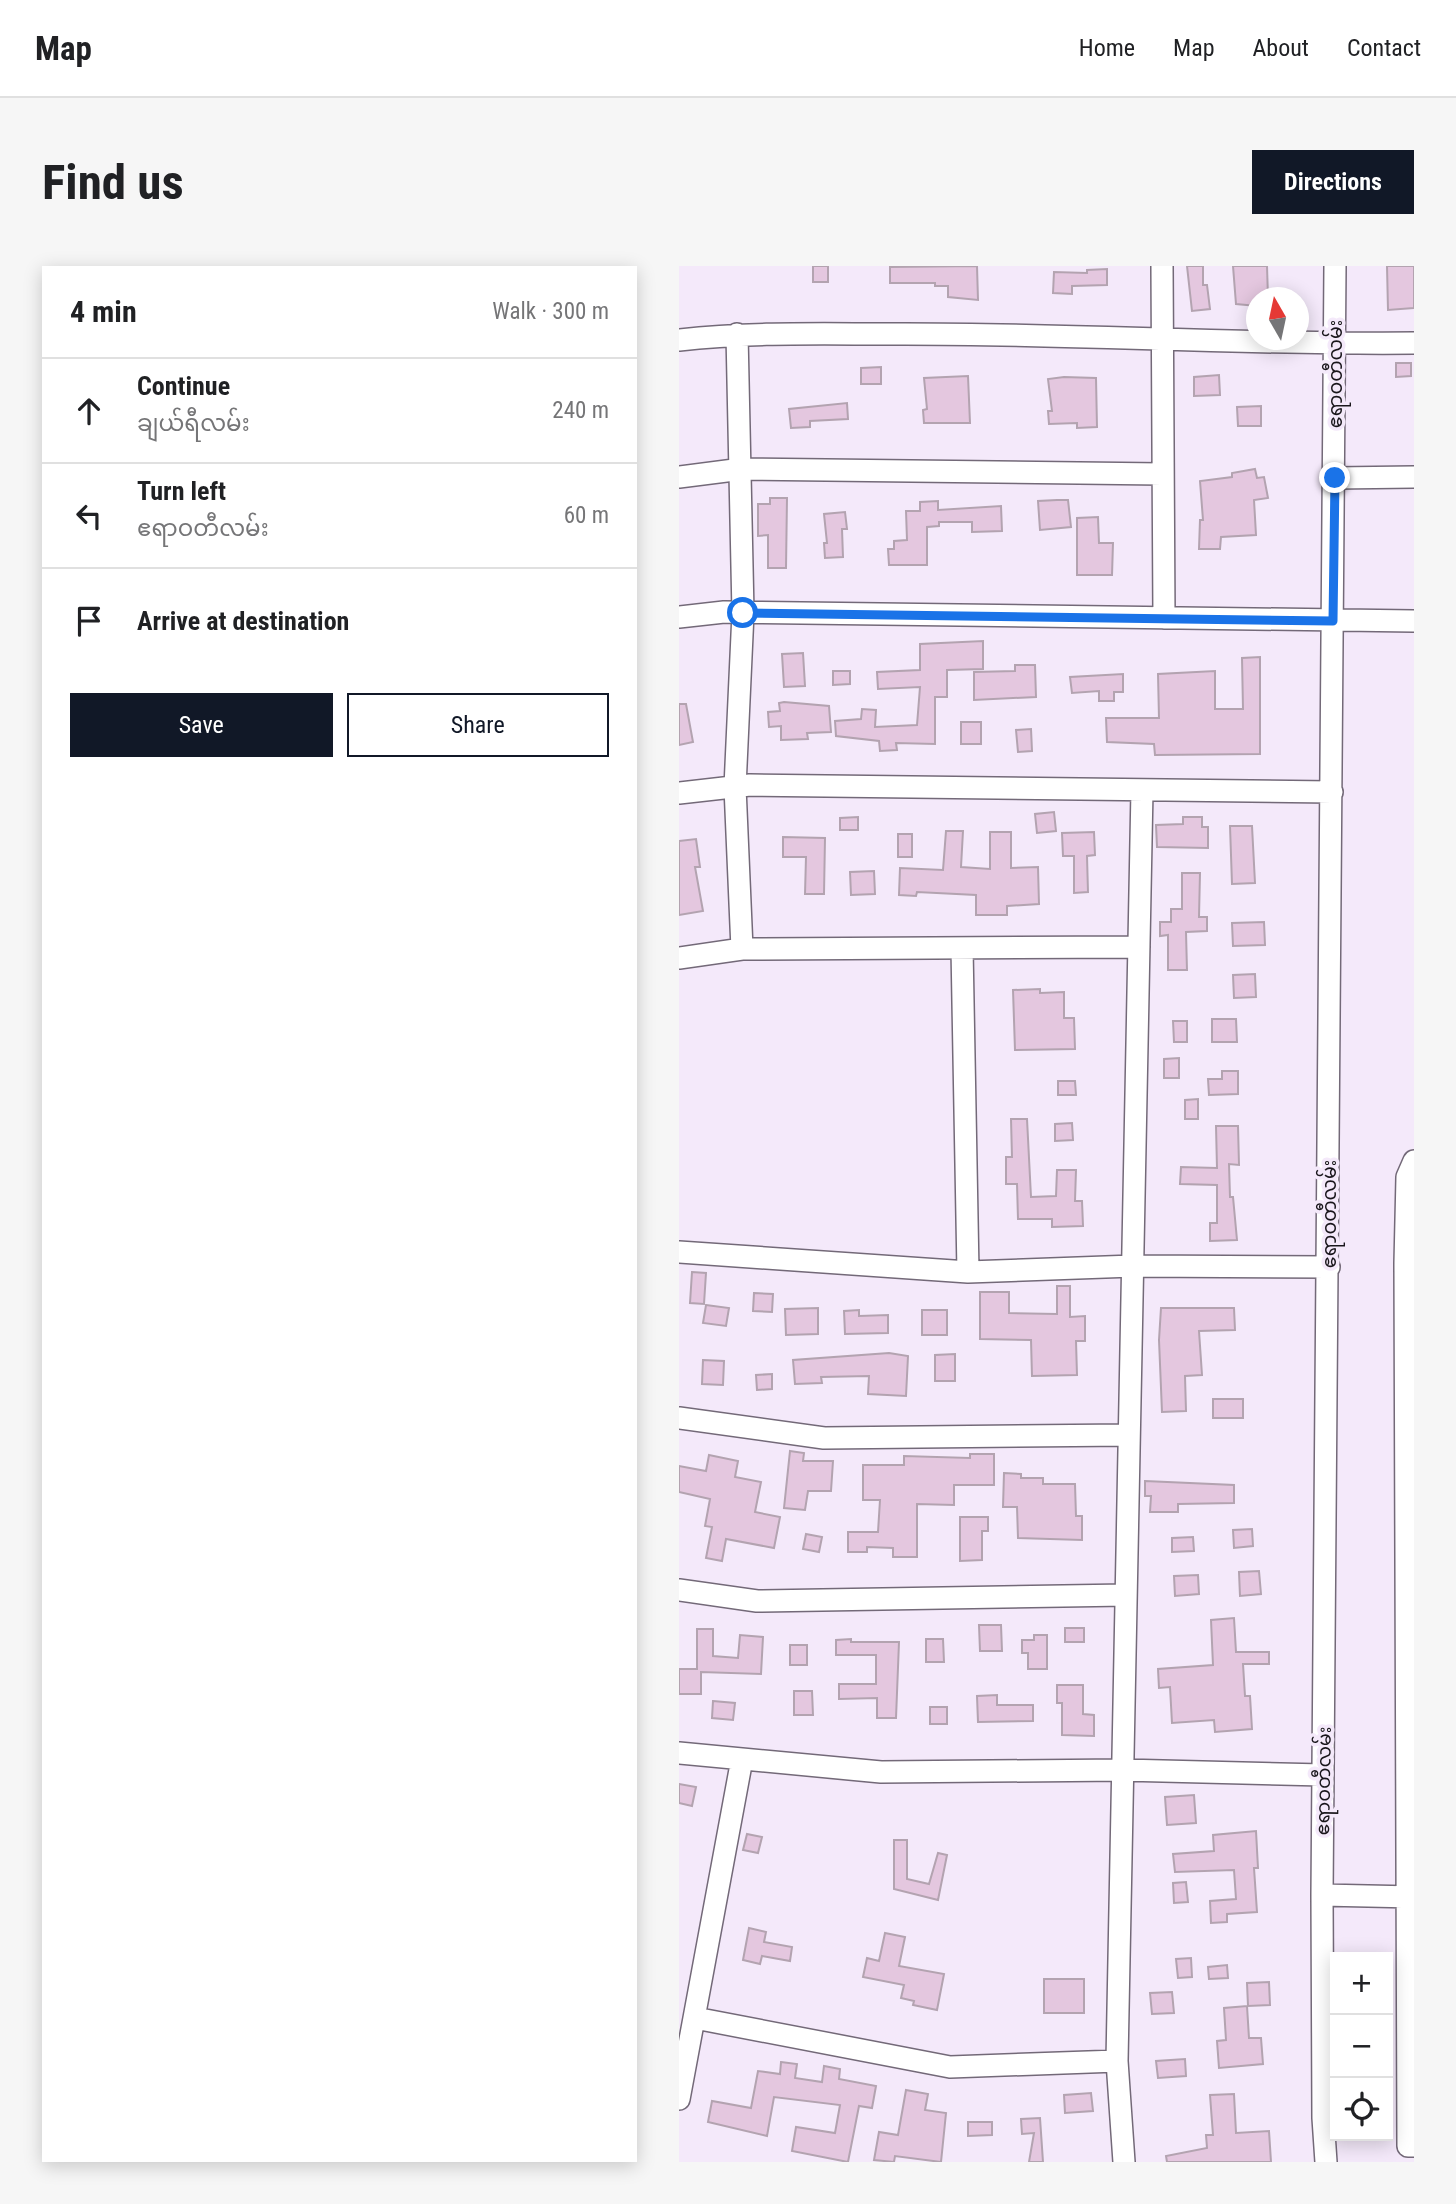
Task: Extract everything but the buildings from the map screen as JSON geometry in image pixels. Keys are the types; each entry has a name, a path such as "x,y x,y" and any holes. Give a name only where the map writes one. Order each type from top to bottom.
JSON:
{"street":[{"path":"1162,266 1160,339 1164,618"},
{"name":"ဧရာဝတီလမ်း","path":"1326,2162 1323,2118 1322,1895 1335,266"},
{"path":"737,334 743,469 743,613 735,787 742,950"},
{"path":"679,340 737,334 960,334 1335,344 1414,343"},
{"path":"679,477 743,469 1162,474"},
{"path":"1335,478 1414,477"},
{"path":"679,617 743,613 1414,621"},
{"path":"679,793 735,787 1332,792"},
{"path":"1124,2162 1117,2061 1142,790"},
{"path":"679,958 742,950 1139,947"},
{"path":"962,948 968,1272"},
{"path":"1414,1161 1407,1177 1411,1897 1408,2146 1414,2146"},
{"path":"679,1252 968,1272 1133,1266 1329,1267"},
{"path":"679,1418 824,1438 1129,1435"},
{"path":"679,1590 757,1601 1126,1595"},
{"path":"679,1753 881,1772 1123,1770 1323,1774"},
{"path":"679,2099 742,1759"},
{"path":"1322,1895 1411,1897"},
{"path":"695,2018 950,2067 1117,2061"}],"route":[{"path":"743,613 1333,621 1335,478"}]}
